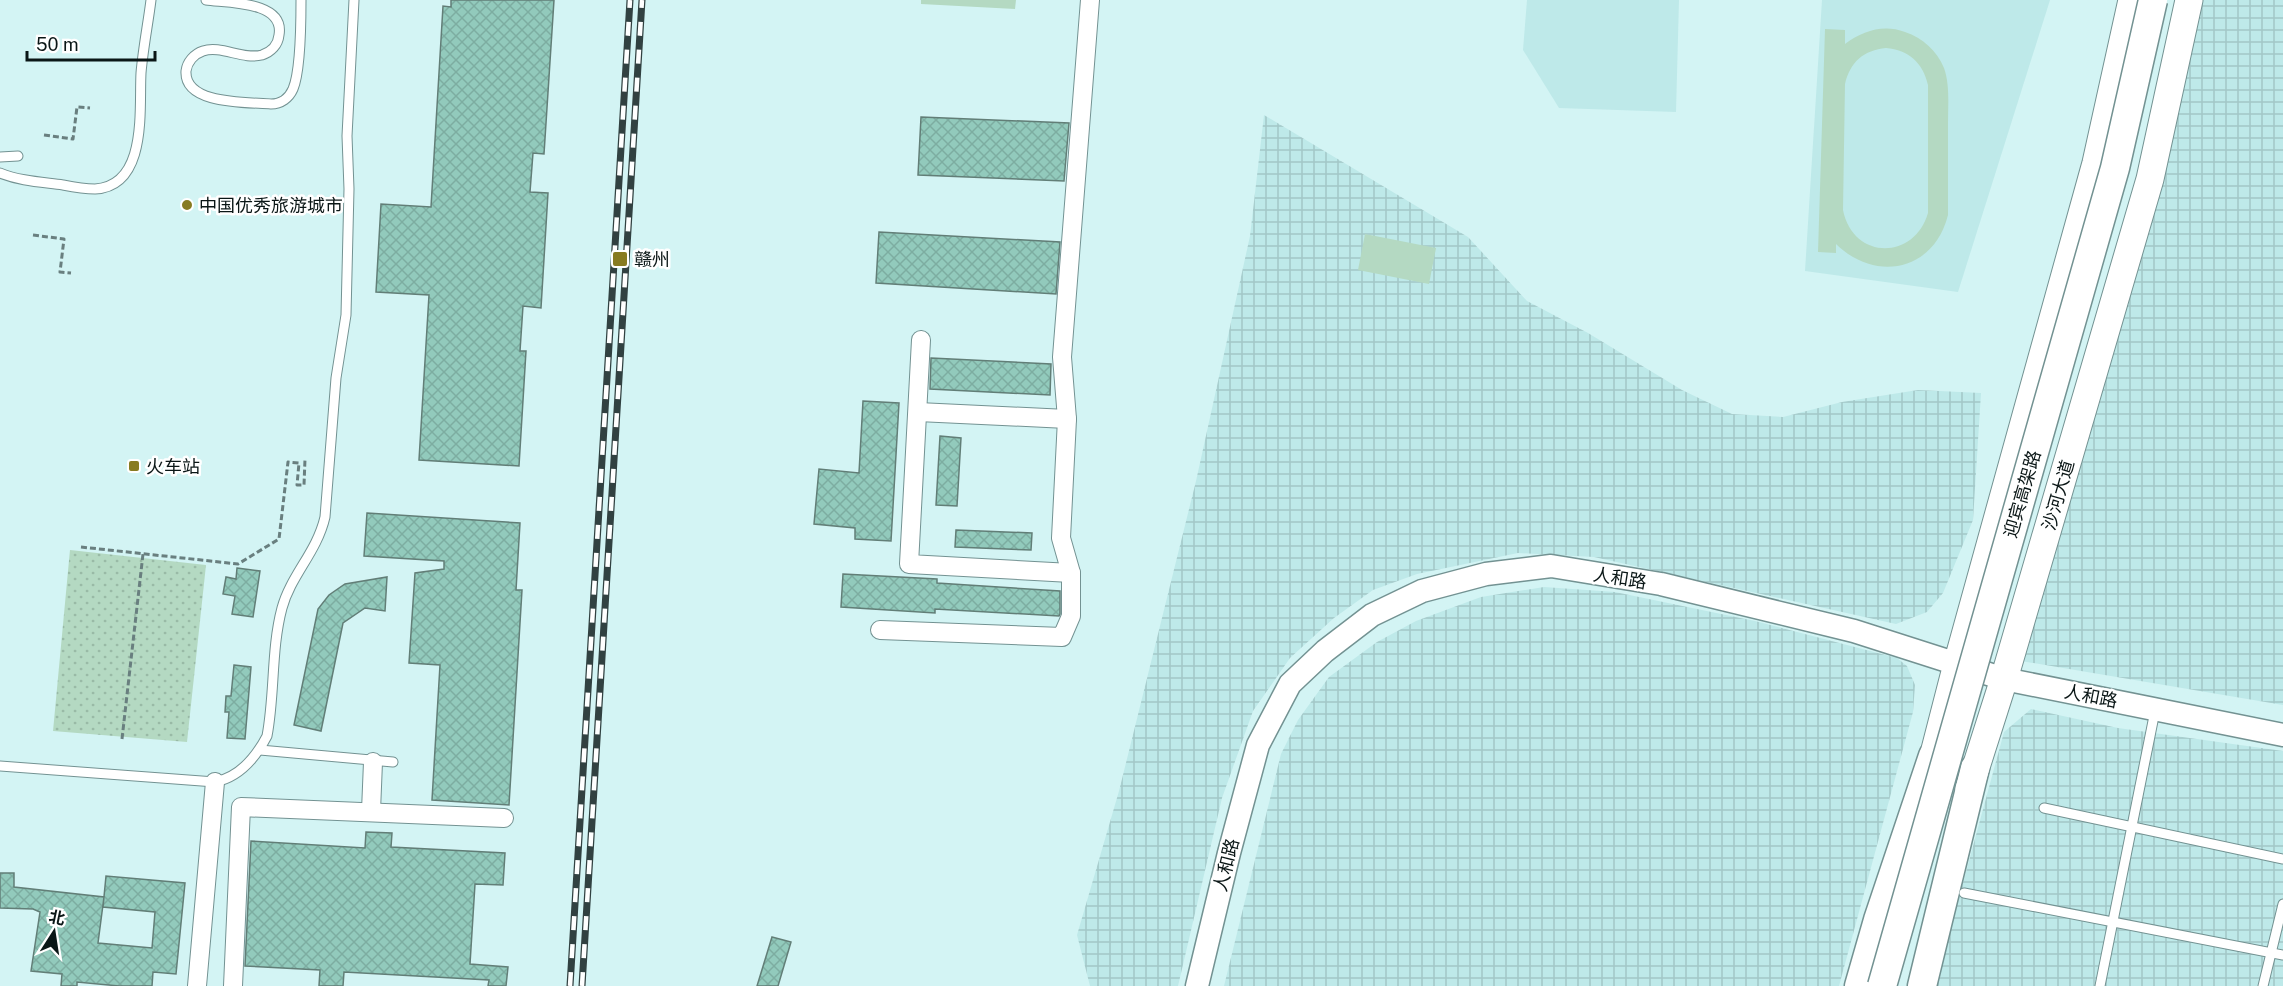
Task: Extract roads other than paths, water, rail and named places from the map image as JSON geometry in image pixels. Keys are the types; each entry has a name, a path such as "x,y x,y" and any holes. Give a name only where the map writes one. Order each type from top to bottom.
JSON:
{"highway":[{"name":"迎宾高架路","path":"1882,986 2115,168 2153,0"},
{"name":"迎宾高架路","path":"1901,986 1924,897 2134,169 2171,0"},
{"path":"1859,986 1878,920 1934,756"},
{"path":"1922,986 1975,768"}],"main road":[{"path":"1869,986 2096,163 2132,0"},
{"name":"沙河大道","path":"1913,986 1934,902 2004,680 2150,179 2189,0"}],"street":[{"path":"880,630 1062,638 1071,616 1071,573 1061,538 1067,419 1062,357 1090,0"},
{"path":"921,340 909,564 1071,573"},
{"path":"918,412 1067,419"},
{"name":"人和路","path":"1197,986 1228,853 1258,745 1290,684 1325,651 1372,615 1422,591 1486,574 1551,566 1672,587 1854,631 2004,680 2156,708 2283,735"},
{"path":"371,812 373,762"},
{"path":"197,986 215,782"},
{"path":"233,986 241,807 504,818"}],"lane":[{"path":"0,173 14,179 96,189 111,185 121,177 129,167 138,141 141,73 151,0"},
{"path":"206,0 266,9 276,19 280,33 271,50 259,56 208,50 195,55 187,66 186,78 189,85 204,96 271,104 279,104 293,88 297,72 301,0"},
{"path":"0,766 215,782 233,777 260,750 267,736 283,605 294,579 321,535 325,518 336,378 346,315 349,189 347,136 354,0"},
{"path":"0,157 18,156"},
{"path":"2100,986 2156,708"},
{"path":"260,750 393,762"},
{"path":"2044,808 2283,860"},
{"path":"1964,893 2283,955"},
{"path":"2264,986 2283,904"}],"railway":[{"path":"570,986 630,0"},
{"path":"582,986 642,0"}],"place":[{"name":"中国优秀旅游城市","path":"187,205"},
{"name":"赣州","path":"620,259"},
{"name":"火车站","path":"134,466"}]}
